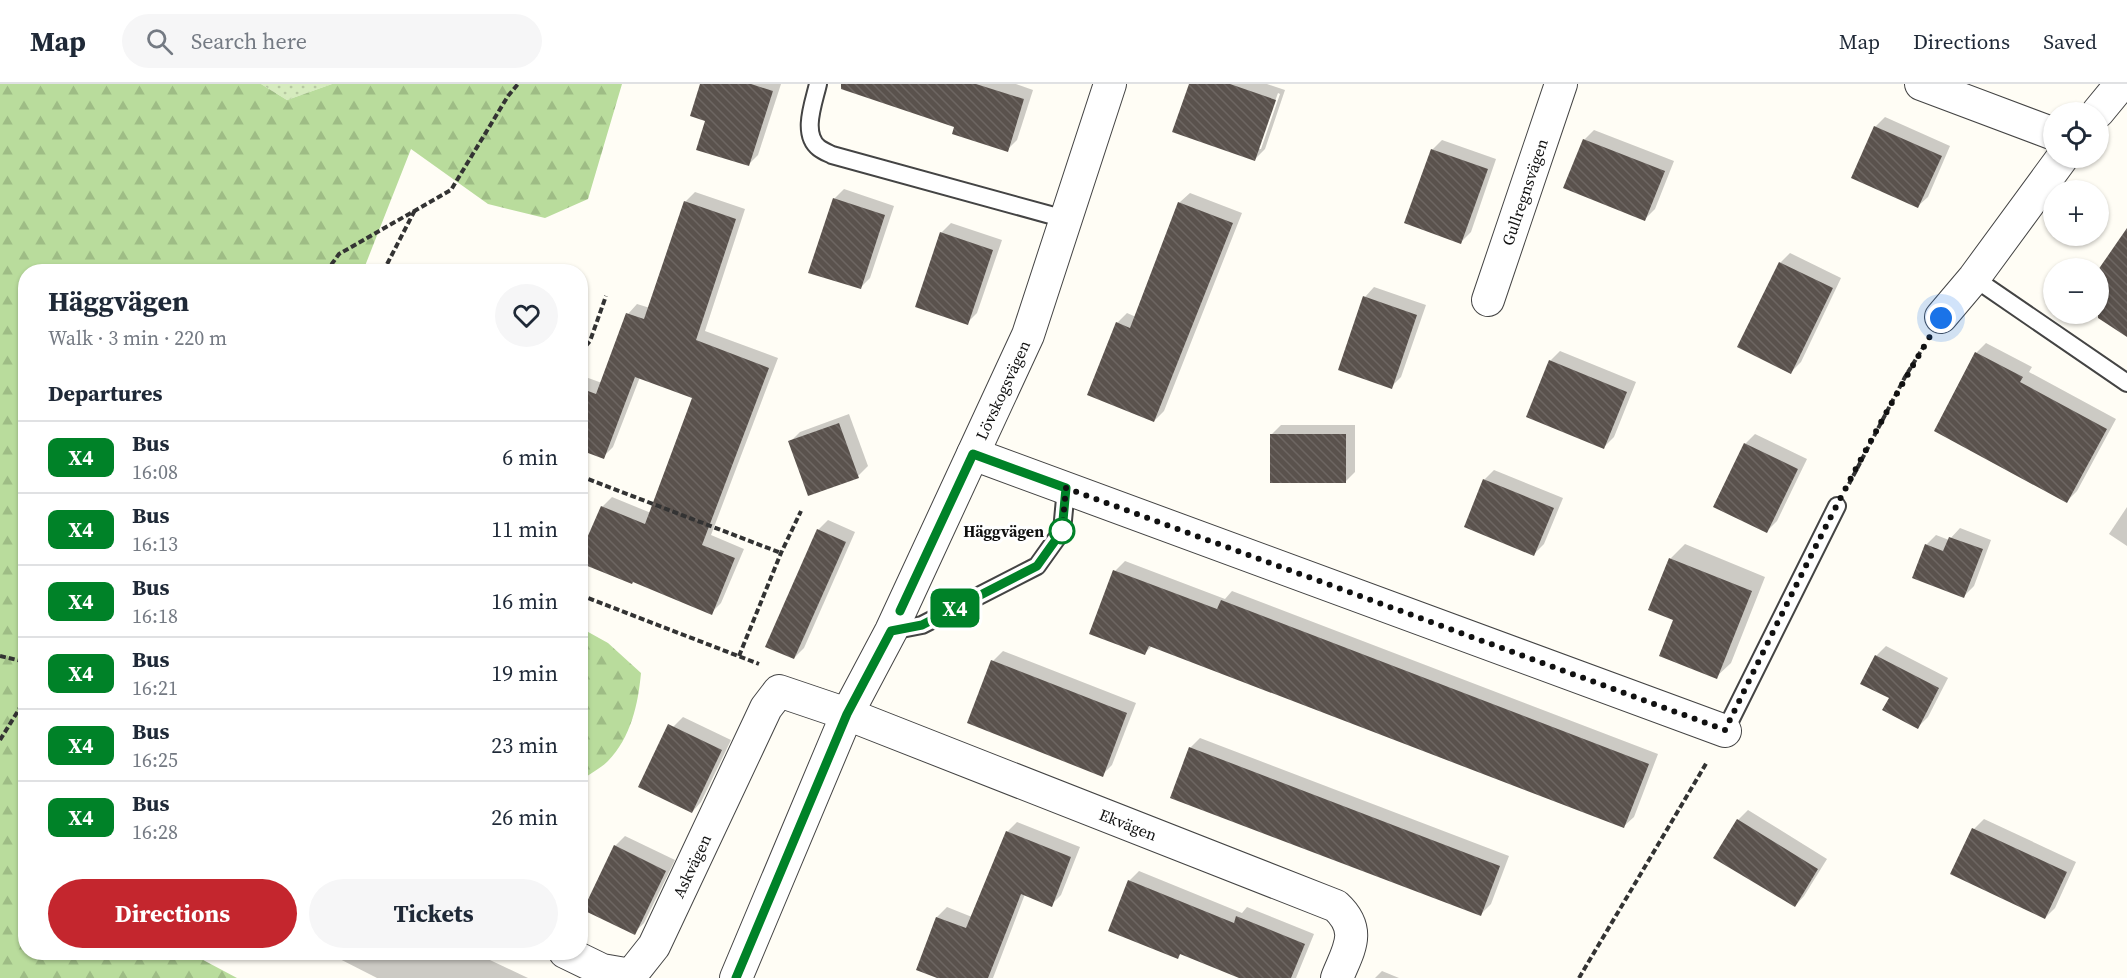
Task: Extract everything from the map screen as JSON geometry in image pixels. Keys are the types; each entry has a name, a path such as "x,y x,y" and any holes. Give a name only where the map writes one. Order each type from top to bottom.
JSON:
{"street":[{"name":"Lövskogsvägen","path":"736,978 847,714 891,631 1028,335 1110,84"},
{"name":"Gullregnsvägen","path":"1488,300 1561,84"},
{"path":"1924,84 2043,130"},
{"path":"2106,102 2121,84"},
{"path":"1941,318 1974,278 2055,168"},
{"path":"973,454 1725,730"},
{"name":"Ekvägen","path":"779,692 847,714 1336,906 1347,916 1352,940 1337,978"},
{"name":"Askvägen","path":"582,960 602,969 631,975 649,953 766,708 779,692"}],"lane":[{"path":"818,84 809,124 812,138 818,148 832,154 1065,219"},
{"path":"1974,278 2127,383"},
{"path":"891,631 922,625 1037,566 1062,531 1066,488"},
{"path":"1725,730 1837,506"}],"path":[{"path":"332,264 339,254 452,190 508,96 518,84"},
{"path":"387,264 415,210"},
{"path":"588,343 606,296"},
{"path":"1837,506 1905,377 1941,318"},
{"path":"588,479 781,553"},
{"path":"739,656 781,553 801,511"},
{"path":"588,597 765,666 779,692"},
{"path":"0,656 18,660"},
{"path":"0,740 18,711"},
{"path":"1580,978 1725,730"}],"green space":[{"path":"0,84 261,84 287,100 332,84 622,84 588,199 545,218 488,204 411,149 366,264 18,264 18,960 203,960 237,978 0,978"},
{"path":"261,84 332,84 287,100"},
{"path":"588,632 608,643 641,673 638,697 628,731 616,752 599,769 588,776"}],"building":[{"path":"700,84 751,84 773,91 749,166 696,150 705,121 690,116"},
{"path":"841,84 976,84 1024,99 1008,152 952,134 954,127 841,89"},
{"path":"1189,84 1230,84 1276,100 1255,161 1172,132"},
{"path":"1874,126 1942,156 1918,208 1851,178"},
{"path":"1583,139 1665,171 1645,221 1563,188"},
{"path":"1431,149 1488,169 1461,244 1404,223"},
{"path":"833,198 885,215 861,289 808,273"},
{"path":"684,201 736,219 696,340 769,368 702,545 735,558 712,615 588,566 588,536 601,506 645,524 692,398 635,377 604,459 588,453 588,391 596,394 626,313 644,319"},
{"path":"1178,202 1233,223 1154,422 1087,395 1116,322 1130,328"},
{"path":"2127,228 2127,337 2107,324 2109,324 2109,258 2106,258"},
{"path":"940,232 993,250 968,325 915,307"},
{"path":"1779,262 1833,288 1791,374 1737,347"},
{"path":"1363,296 1417,315 1392,389 1338,370"},
{"path":"1975,352 2023,377 2020,382 2107,429 2067,503 1934,431"},
{"path":"1549,360 1627,392 1604,449 1526,417"},
{"path":"839,423 859,478 808,496 788,441"},
{"path":"1270,434 1346,434 1346,483 1270,483"},
{"path":"1744,443 1798,469 1767,533 1713,507"},
{"path":"1483,479 1554,508 1534,556 1464,527"},
{"path":"817,529 846,542 794,659 765,647"},
{"path":"1949,537 1983,549 1964,598 1912,578 1925,544 1943,551"},
{"path":"1669,558 1752,591 1717,679 1659,656 1673,620 1648,610"},
{"path":"1113,570 1217,609 1221,600 1649,764 1624,828 1149,646 1145,655 1089,634"},
{"path":"1875,655 1939,688 1918,729 1882,710 1889,698 1860,684"},
{"path":"991,660 1127,713 1103,777 967,723"},
{"path":"668,724 722,750 692,813 638,787"},
{"path":"1189,747 1500,866 1481,916 1170,798"},
{"path":"1737,819 1818,869 1795,907 1713,858"},
{"path":"1972,828 2067,872 2045,919 1950,874"},
{"path":"1006,831 1071,857 1052,907 1021,894 988,978 937,978 916,970 936,917 966,928"},
{"path":"614,845 666,871 635,935 588,912 588,900"},
{"path":"1128,880 1234,923 1236,916 1305,944 1291,978 1239,978 1180,954 1178,959 1108,931"}],"bus line":[{"name":"X4","path":"736,978 847,714 891,631 922,625 1037,566 1062,531 1066,488 973,454 900,611"}],"place":[{"name":"Häggvägen","path":"1062,531"}],"route":[{"path":"1062,531 1066,488 1725,730 1837,506 1905,377 1941,318"}]}
